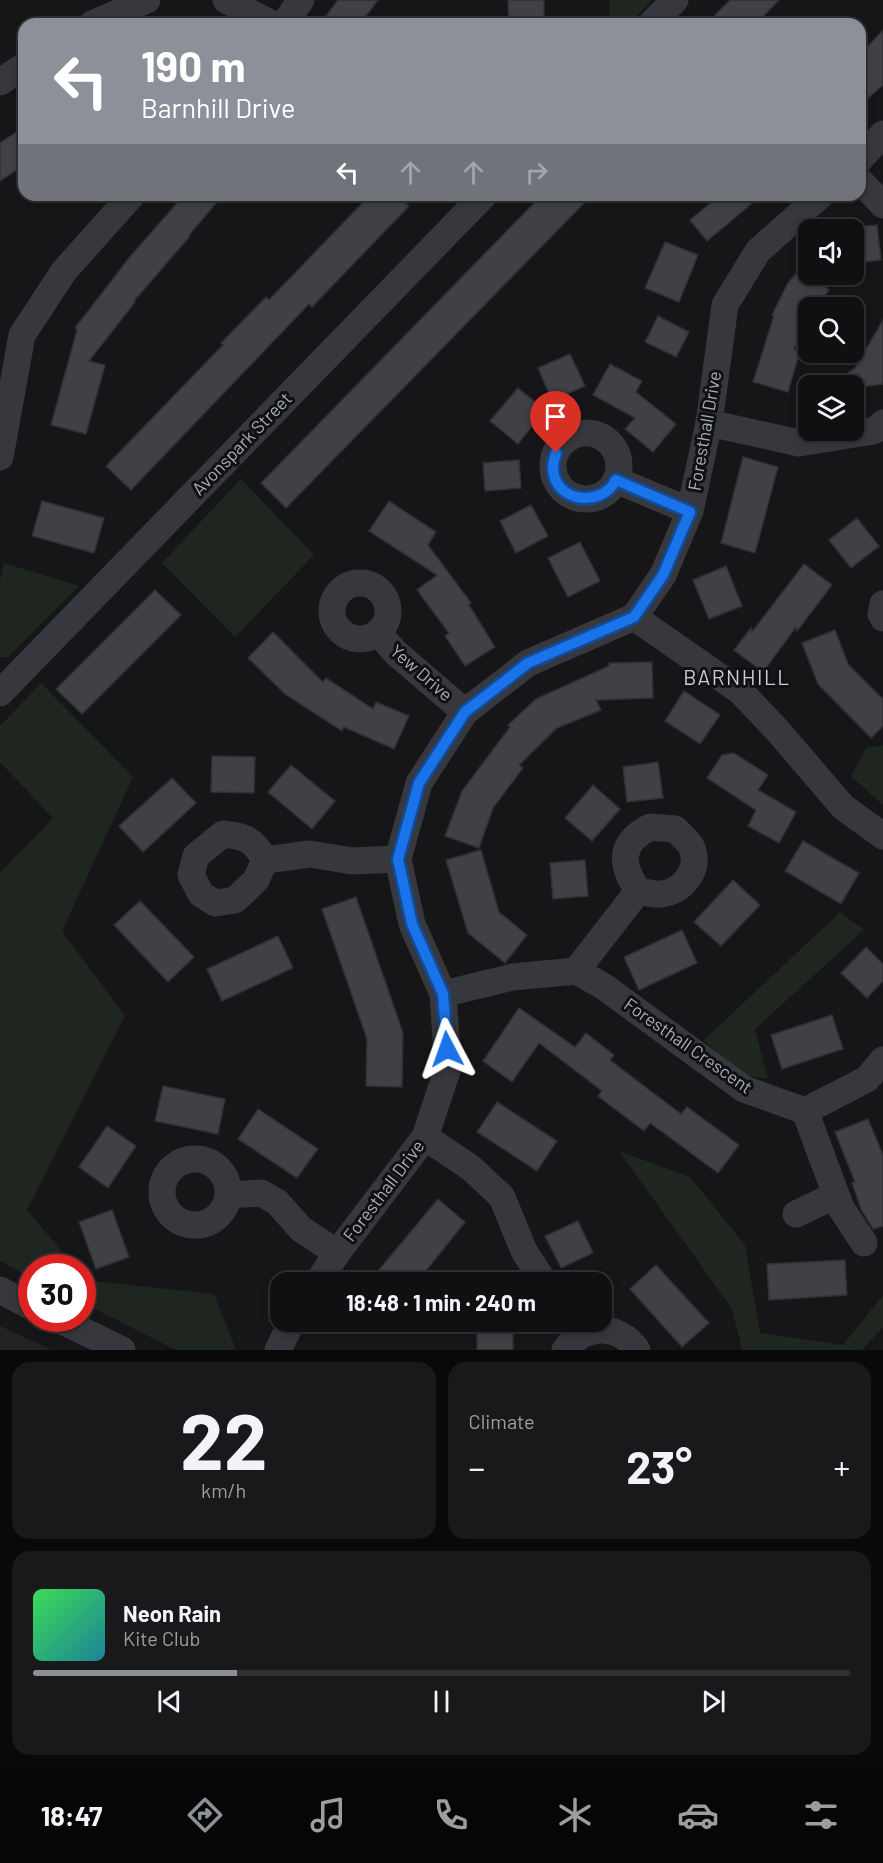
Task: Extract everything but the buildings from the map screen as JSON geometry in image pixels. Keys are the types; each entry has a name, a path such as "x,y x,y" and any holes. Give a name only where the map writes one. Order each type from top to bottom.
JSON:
{"street":[{"path":"106,18 147,0"},
{"path":"226,0 260,18"},
{"path":"288,18 301,0"},
{"path":"657,18 675,0"},
{"path":"0,82 18,70"},
{"path":"866,152 883,134"},
{"path":"866,187 883,205"},
{"path":"0,457 11,338 64,270 127,201"},
{"name":"Avonspark Street","path":"0,693 478,201"},
{"name":"Foresthall Drive","path":"325,1272 425,1137 448,1068 443,994 412,924 398,859 419,783 465,712 528,663 634,617 663,575 690,512 709,423 725,305 758,251 814,201"},
{"path":"709,423 799,442 874,431 883,423"},
{"path":"616,480 690,512"},
{"path":"883,604 881,614 883,618"},
{"path":"634,617 740,691 778,731 843,807 883,836"},
{"name":"Yew Drive","path":"378,633 396,654 465,712"},
{"path":"265,860 310,854 352,861 398,859"},
{"path":"443,994 513,977 576,970 638,891"},
{"name":"Foresthall Crescent","path":"576,970 603,986 744,1089 805,1112"},
{"path":"864,1243 841,1208 805,1112 867,1079 883,1060"},
{"path":"425,1137 471,1168 501,1197 524,1251 538,1272"},
{"path":"228,1195 261,1193 269,1197 277,1202 301,1229 338,1253"},
{"path":"796,1214 836,1195"},
{"path":"0,1290 18,1300"},
{"path":"612,1331 627,1338 637,1350"},
{"path":"85,1332 122,1350"},
{"path":"278,1350 287,1332"},
{"path":"565,1350 580,1332"}],"shaded area":[{"path":"610,0 652,0 635,18 609,18"},
{"path":"241,479 314,555 235,637 162,563"},
{"path":"4,563 79,586 8,657 0,657 0,581"},
{"path":"41,683 133,777 62,931 125,1016 27,1210 64,1254 18,1254 18,1270 0,1261 0,873 53,818 0,762 0,726"},
{"path":"883,745 883,805 851,776 866,748"},
{"path":"840,912 864,930 755,1029 768,1079 736,1074 704,1040"},
{"path":"619,1151 690,1177 745,1245 760,1333 843,1345 883,1295 883,1327 862,1350 742,1350 732,1309"},
{"path":"96,1281 214,1294 236,1350 176,1350 96,1310"},
{"path":"0,1326 52,1350 0,1350"}],"district":[{"name":"BARNHILL","path":"737,678"}],"route":[{"path":"447,1049 443,994 412,924 398,859 419,783 465,712 528,663 634,617 663,575 690,512 616,480 613,486 600,496 587,500 571,496 564,492 557,483 553,468 556,453"}]}
